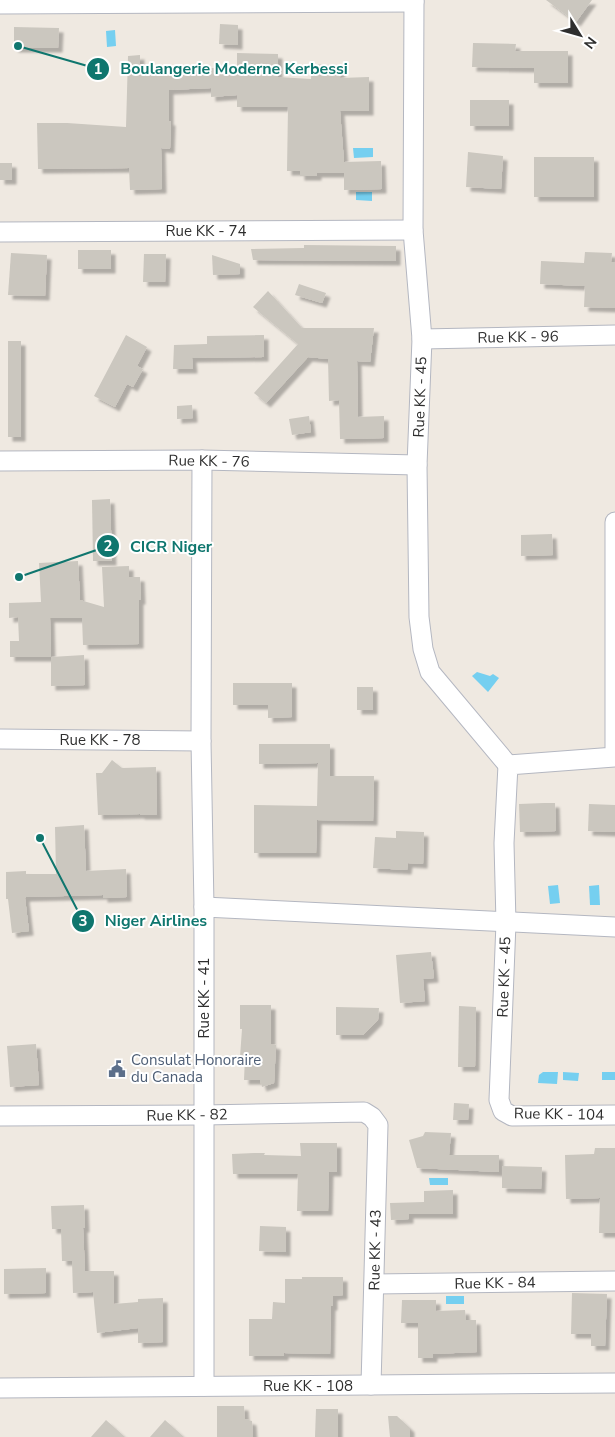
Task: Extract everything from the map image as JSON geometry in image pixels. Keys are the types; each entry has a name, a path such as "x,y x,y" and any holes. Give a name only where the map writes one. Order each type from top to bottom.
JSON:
{"street":[{"path":"0,4 414,1"},
{"name":"Rue KK - 45","path":"414,1 412,230 422,338 417,465 419,617 423,649 430,672 508,765 504,843 506,923 499,1100 503,1111"},
{"name":"Rue KK - 74","path":"0,232 412,230"},
{"name":"Rue KK - 96","path":"422,338 615,335"},
{"name":"Rue KK - 76","path":"0,461 202,460 417,465"},
{"name":"Rue KK - 41","path":"202,460 201,740 204,907 204,1386"},
{"path":"508,765 615,757 615,522"},
{"name":"Rue KK - 78","path":"0,739 201,740"},
{"path":"204,907 615,927"},
{"name":"Rue KK - 104","path":"503,1111 512,1116 615,1116"},
{"name":"Rue KK - 82","path":"0,1116 364,1112 372,1117"},
{"name":"Rue KK - 43","path":"371,1385 378,1125 372,1117"},
{"name":"Rue KK - 84","path":"374,1284 615,1281"},
{"name":"Rue KK - 108","path":"0,1388 615,1383"}],"water":[{"path":"115,30 116,46 107,47 106,31"},
{"path":"353,148 373,148 373,157 354,158"},
{"path":"356,192 372,192 372,201 356,200"},
{"path":"477,672 490,676 493,674 499,678 488,692 472,676"},
{"path":"558,885 560,903 550,904 548,886"},
{"path":"599,885 600,905 590,905 589,886"},
{"path":"543,1072 558,1072 557,1084 538,1083 539,1075"},
{"path":"563,1072 579,1073 578,1081 563,1080"},
{"path":"602,1072 615,1072 615,1080 602,1080"},
{"path":"429,1178 448,1178 448,1185 430,1185"},
{"path":"446,1296 464,1296 464,1304 446,1304"}],"building":[{"path":"546,0 592,0 576,22"},
{"path":"220,24 238,25 238,45 219,44"},
{"path":"14,27 59,28 58,48 14,48"},
{"path":"473,43 516,44 515,51 568,51 568,83 534,83 534,68 472,67"},
{"path":"237,53 278,54 278,77 311,79 312,64 341,66 340,78 369,77 369,111 340,111 344,162 381,161 382,189 344,190 344,173 317,173 317,176 300,176 300,171 287,171 288,107 237,107 237,95 211,97 211,88 169,90 170,149 161,148 162,189 130,190 129,168 38,169 37,123 126,127 128,56 140,55 140,67 169,67 169,70 237,67"},
{"path":"470,100 509,100 509,126 470,126"},
{"path":"468,152 503,156 501,189 466,187"},
{"path":"534,157 594,157 594,197 534,197"},
{"path":"0,163 12,163 12,180 0,180"},
{"path":"304,245 396,246 396,261 253,260 251,249 304,248"},
{"path":"78,250 111,250 111,269 78,269"},
{"path":"585,252 612,253 611,262 615,262 615,308 584,307 585,286 540,284 541,261 584,263"},
{"path":"11,253 47,255 45,296 8,295"},
{"path":"144,254 166,254 165,282 143,282"},
{"path":"212,255 240,264 240,274 213,275"},
{"path":"299,284 326,293 322,303 295,295"},
{"path":"268,291 302,328 374,328 370,362 357,361 358,417 384,416 384,438 340,439 339,400 329,401 328,359 308,357 266,403 254,393 298,344 253,307"},
{"path":"126,335 147,347 137,366 143,369 133,387 127,384 115,407 94,396"},
{"path":"264,335 264,357 192,358 193,369 173,369 174,345 207,344 207,336"},
{"path":"8,341 21,341 21,437 8,437"},
{"path":"192,405 193,418 177,419 177,406"},
{"path":"309,416 311,432 292,435 289,419"},
{"path":"110,499 112,561 93,561 92,500"},
{"path":"552,534 553,555 521,556 521,535"},
{"path":"78,561 80,600 104,607 102,567 129,566 129,577 140,577 139,644 83,645 82,618 50,618 51,657 10,657 10,641 19,641 18,617 9,618 9,603 41,602 39,563"},
{"path":"84,655 85,685 51,686 51,657"},
{"path":"233,683 292,683 292,717 268,718 268,705 233,705"},
{"path":"357,687 373,687 373,710 357,710"},
{"path":"259,744 330,744 330,776 374,776 373,821 317,820 316,853 254,853 254,805 317,806 318,763 259,764"},
{"path":"112,760 122,768 156,767 157,815 98,815 96,773 102,773"},
{"path":"555,803 556,831 520,832 519,804"},
{"path":"589,804 615,805 615,832 588,831"},
{"path":"84,825 86,871 126,869 127,897 103,898 103,895 26,897 29,931 12,933 8,899 6,899 6,872 26,871 26,874 56,874 55,827"},
{"path":"396,831 424,832 423,864 408,863 407,870 373,868 375,837 396,838"},
{"path":"431,952 434,978 423,979 425,1001 400,1003 396,955"},
{"path":"240,1005 271,1005 271,1044 276,1045 274,1083 262,1087 260,1080 244,1080 245,1057 240,1057 242,1029 240,1029"},
{"path":"459,1006 476,1007 475,1067 458,1067"},
{"path":"336,1007 379,1008 378,1020 363,1035 336,1035"},
{"path":"36,1044 39,1085 10,1087 7,1046"},
{"path":"454,1103 469,1104 468,1120 453,1120"},
{"path":"425,1132 451,1133 449,1155 499,1155 499,1172 417,1168 409,1140 423,1136"},
{"path":"300,1143 337,1143 337,1172 329,1172 328,1211 297,1211 298,1174 233,1174 232,1154 265,1153 264,1155 301,1156"},
{"path":"595,1148 615,1148 615,1233 599,1233 600,1198 566,1199 565,1155 594,1154"},
{"path":"502,1166 542,1167 541,1189 502,1188"},
{"path":"453,1190 453,1214 409,1214 409,1219 391,1220 390,1203 424,1202 424,1191"},
{"path":"84,1205 85,1271 114,1271 114,1304 138,1302 138,1299 163,1298 163,1342 138,1343 138,1328 97,1333 93,1292 73,1293 72,1261 62,1261 61,1229 52,1229 51,1206"},
{"path":"260,1226 286,1227 286,1252 259,1251"},
{"path":"46,1268 46,1293 4,1294 4,1269"},
{"path":"302,1277 343,1277 343,1295 333,1296 333,1306 331,1306 330,1354 284,1353 284,1356 249,1356 249,1319 272,1319 273,1302 285,1303 285,1279 302,1279"},
{"path":"572,1293 607,1294 605,1346 591,1346 591,1334 571,1334"},
{"path":"402,1300 436,1300 436,1311 465,1310 466,1320 476,1320 477,1352 433,1354 433,1358 418,1358 418,1323 401,1323"},
{"path":"217,1406 244,1406 245,1419 252,1421 253,1437 217,1437"},
{"path":"316,1409 338,1409 338,1437 315,1437"},
{"path":"388,1416 397,1416 410,1428 410,1437 390,1437"},
{"path":"106,1420 125,1437 91,1437"},
{"path":"165,1420 184,1437 150,1437"}],"place":[{"name":"Boulangerie Moderne Kerbessi","path":"18,46"},
{"name":"CICR Niger","path":"19,577"},
{"name":"Niger Airlines","path":"40,838"},
{"name":"Consulat Honoraire du Canada","path":"117,1069"}]}
